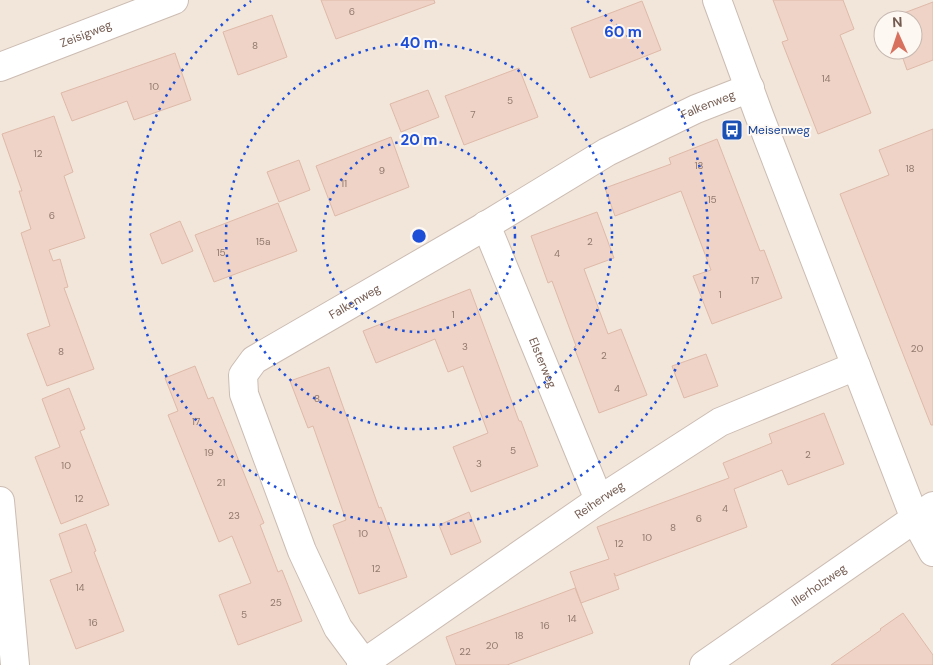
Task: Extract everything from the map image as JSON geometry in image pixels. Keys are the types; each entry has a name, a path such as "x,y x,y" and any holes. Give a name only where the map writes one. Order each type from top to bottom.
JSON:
{"street":[{"name":"Zeisigweg","path":"0,67 174,0"},
{"path":"717,0 856,366 924,512 933,552"},
{"name":"Falkenweg","path":"363,664 338,628 302,551 244,394 243,375 254,360 607,152 696,109 750,88"},
{"name":"Elsterweg","path":"486,225 598,500"},
{"name":"Reiherweg","path":"363,664 598,500 720,422 856,366"},
{"path":"0,501 15,665"},
{"name":"Illerholzweg","path":"704,665 924,512"}],"shaded area":[{"path":"0,0 933,0 933,665 7,665 0,607"}],"building":[{"path":"321,0 434,0 435,3 336,39"},
{"path":"773,0 843,0 854,29 840,35 871,113 818,134 782,42 788,40"},
{"path":"642,1 661,50 590,78 571,28"},
{"path":"933,2 933,60 907,70 904,60 923,60 923,10 912,10"},
{"path":"272,15 287,57 238,75 223,32"},
{"path":"175,53 191,100 134,120 127,101 72,121 61,93"},
{"path":"519,68 538,117 464,145 445,96"},
{"path":"428,90 439,117 401,132 390,104"},
{"path":"54,116 73,172 64,176 85,238 49,250 53,261 60,259 68,287 64,288 94,369 47,386 27,334 50,326 21,233 31,229 19,191 22,191 2,134"},
{"path":"933,129 933,425 931,425 840,194 889,175 879,150"},
{"path":"391,137 409,187 335,216 316,166"},
{"path":"717,139 760,251 764,250 782,298 712,324 693,276 711,270 681,191 615,216 605,188 671,164 669,158"},
{"path":"299,160 310,190 279,202 267,172"},
{"path":"278,203 297,251 214,282 195,235"},
{"path":"597,212 614,258 584,269 608,334 621,329 647,395 599,413 552,281 548,283 531,236"},
{"path":"180,221 193,251 162,264 150,234"},
{"path":"470,289 519,421 521,421 538,466 471,492 453,447 488,433 463,366 448,372 435,339 376,363 363,331"},
{"path":"706,354 718,386 684,398 672,366"},
{"path":"195,366 208,399 213,397 264,523 260,525 278,572 282,570 302,621 238,645 219,595 251,583 232,536 219,542 168,415 178,411 165,378"},
{"path":"329,367 379,508 381,507 407,577 359,594 333,525 346,520 313,426 308,428 290,381"},
{"path":"69,388 85,429 80,431 109,505 61,524 35,457 60,447 42,399"},
{"path":"824,413 844,464 788,485 782,470 734,489 747,527 616,576 614,573 619,589 581,603 570,572 609,559 597,527 729,478 723,463 772,443 769,434"},
{"path":"469,512 481,542 451,555 439,525"},
{"path":"86,524 96,551 94,552 124,631 76,649 50,580 72,572 59,534"},
{"path":"575,588 593,633 507,665 456,665 446,637"},
{"path":"903,613 933,655 933,665 831,665 881,630"}],"place":[{"name":"Meisenweg","path":"732,130"}]}
